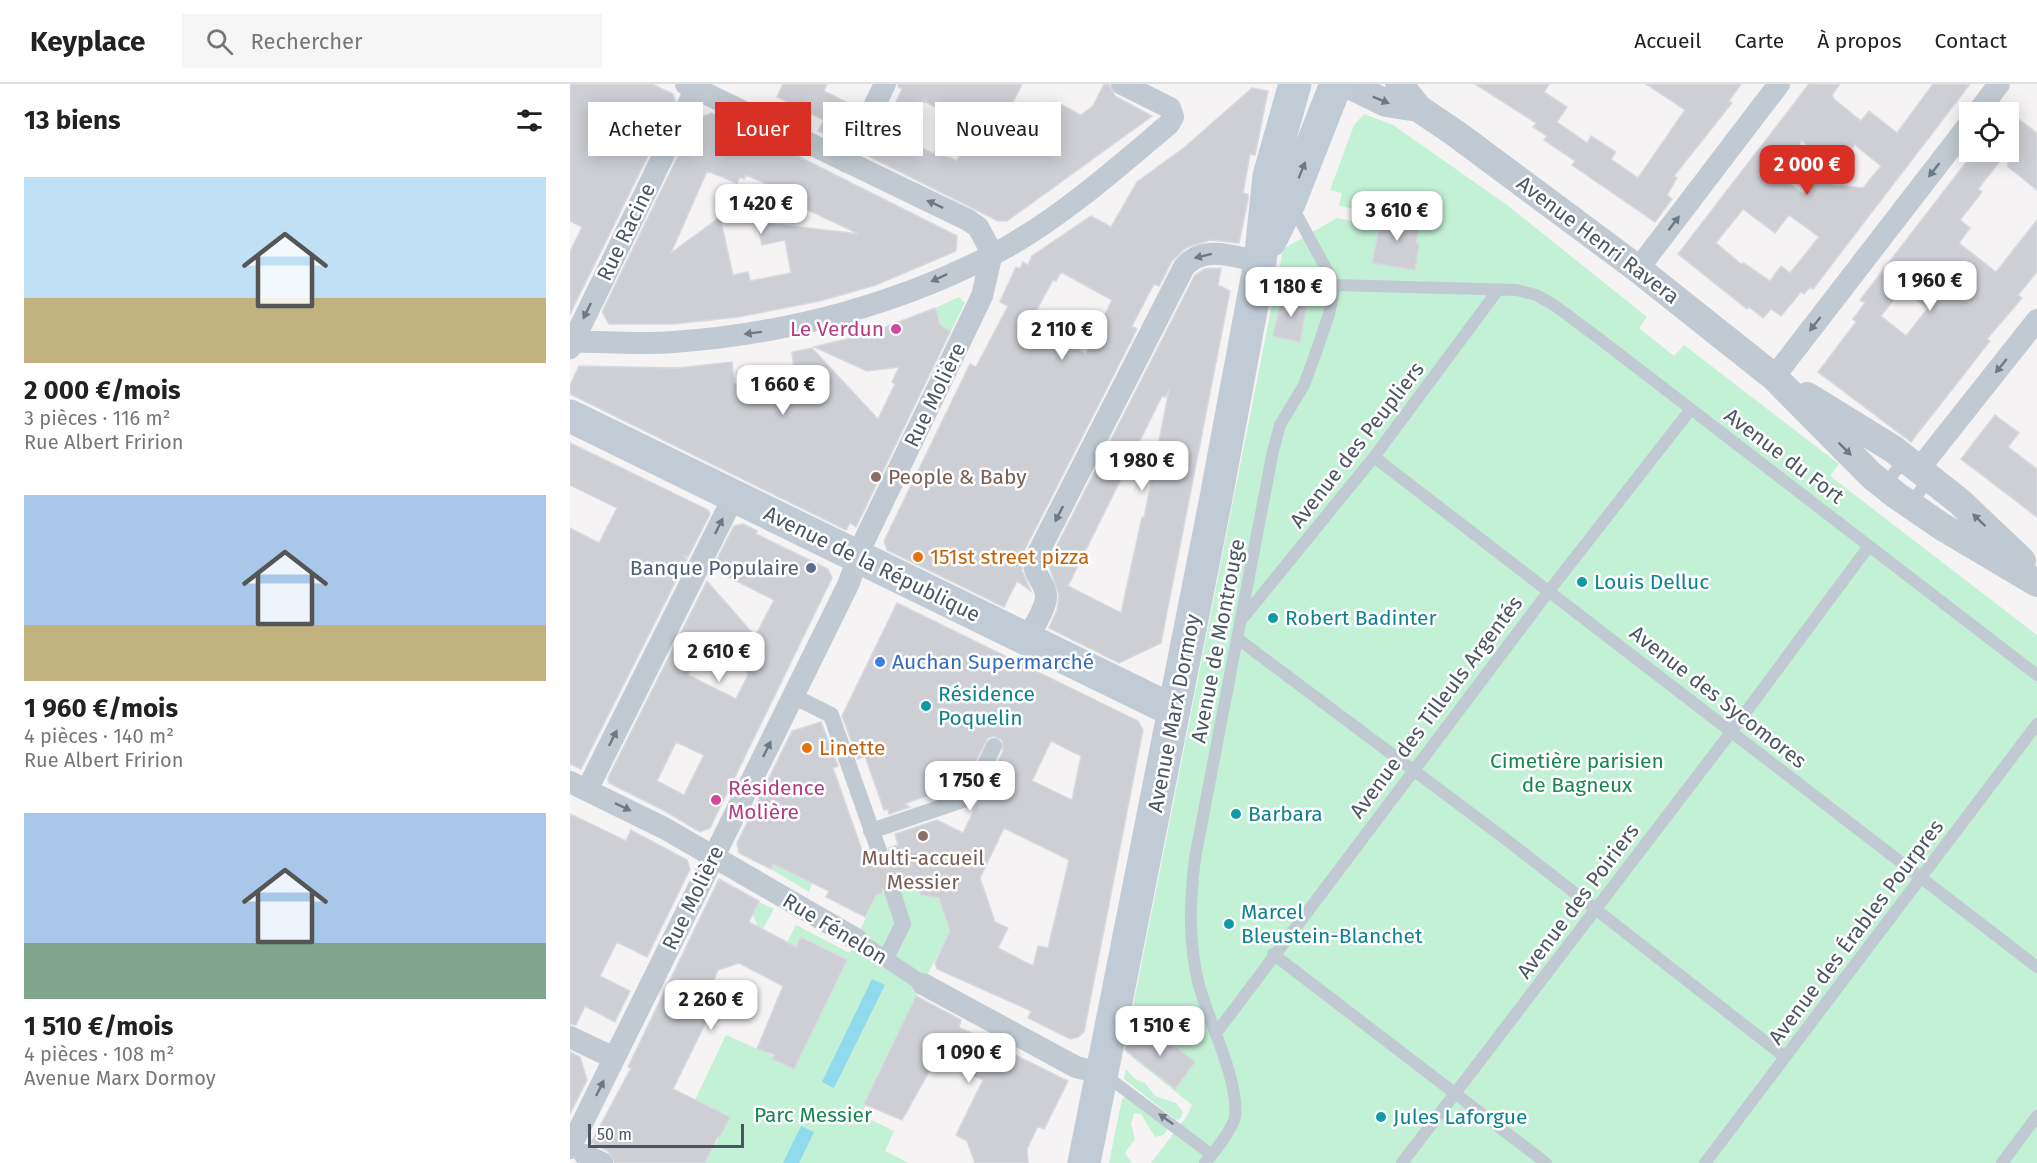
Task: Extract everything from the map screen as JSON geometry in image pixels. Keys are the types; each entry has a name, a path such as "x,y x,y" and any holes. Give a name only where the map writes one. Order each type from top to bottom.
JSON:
{"main road":[{"name":"Avenue Marx Dormoy","path":"1084,1163 1260,262 1269,176 1295,84"},
{"name":"Avenue Marx Dormoy","path":"1260,262 1290,201 1336,84"},
{"name":"Avenue de la République","path":"570,416 1174,711"}],"street":[{"path":"847,162 885,84"},
{"path":"571,345 672,342 780,328 904,293 992,254 1024,236 1080,197 1169,124 1173,117 1170,108 1122,84"},
{"name":"Avenue Henri Ravera","path":"1347,84 1386,104 1418,108"},
{"name":"Avenue Henri Ravera","path":"1399,84 1418,108 1474,146 1638,269 1774,377 1872,476 1896,495 1941,526 2037,583"},
{"path":"1638,269 1779,84"},
{"path":"1986,102 1999,84"},
{"path":"693,85 968,220 978,227 992,254"},
{"name":"Rue Racine","path":"571,345 693,85"},
{"path":"1774,377 1959,137"},
{"path":"1027,639 1046,600 1045,590 1034,568 1035,559 1184,267 1194,257 1205,253 1260,262"},
{"name":"Rue Molière","path":"586,1155 614,1058 796,697 848,585 858,558 982,296 992,254"},
{"path":"1919,469 2036,324"},
{"name":"Avenue Henri Ravera","path":"1774,377 1893,449 1960,502 2037,575"},
{"path":"578,786 734,496"},
{"path":"796,697 831,715 879,851"},
{"path":"871,831 969,798 994,746"},
{"name":"Rue Fénelon","path":"578,786 664,828 856,939 923,984 1076,1067 1101,1072"},
{"path":"886,958 903,924 892,890"},
{"path":"570,1036 614,1058"}],"lane":[{"path":"1290,201 1335,285 1498,290"},
{"name":"Avenue de Montrouge","path":"1209,1159 1235,1119 1233,1088 1217,1032 1200,986 1194,956 1191,889 1280,425 1304,385 1329,314 1335,285"},
{"name":"Avenue du Fort","path":"1498,290 1527,292 1554,305 2037,675"},
{"name":"Avenue des Peupliers","path":"1242,620 1374,457 1498,290"},
{"name":"Avenue des Tilleuls Argentés","path":"1217,1032 1549,591 1691,409"},
{"name":"Avenue des Sycomores","path":"1374,457 2037,967"},
{"path":"1906,466 1919,469 1923,482 1918,493 1908,498 1896,495 1891,483 1895,471 1906,466"},
{"name":"Avenue des Poiriers","path":"1402,1163 1731,732 1869,546"},
{"path":"1238,639 1597,909 1785,1058"},
{"name":"Avenue des Érables Pourpres","path":"1706,1163 2037,724"},
{"path":"1274,954 1546,1163"},
{"path":"1101,1072 1209,1159"},
{"path":"2002,1163 2037,1116"}],"green space":[{"name":"Cimetière parisien de Bagneux","path":"1364,114 1393,125 1507,205 1647,317 1639,328 1674,356 1684,345 1839,464 1830,476 2037,635 2037,1163 1151,1163 1187,1116 1192,1105 1127,1053 1125,1047 1283,249 1337,218 1417,233 1420,220 1339,206 1342,193 1330,190 1354,125"},
{"path":"959,297 965,303 950,333 941,324 935,308"},
{"path":"773,864 812,883 809,892 771,869"},
{"name":"Parc Messier","path":"908,885 922,895 939,899 950,931 917,995 861,1115 894,1131 885,1151 909,1163 705,1163 730,1117 695,1100 726,1035 787,1062 795,1060 792,1068 794,1069 847,960 802,937 796,947 787,942 796,925 850,953 876,895"},
{"path":"759,902 774,909 763,929 757,926 753,914"},
{"path":"1126,1069 1135,1079 1145,1083 1155,1096 1176,1103 1183,1112 1180,1119 1176,1120 1124,1079"},
{"path":"1126,1097 1168,1129 1163,1135 1155,1137 1141,1114 1134,1113 1131,1124 1135,1139 1125,1153 1132,1163 1109,1163 1122,1099"}],"water":[{"path":"872,979 885,985 834,1088 822,1082"},
{"path":"801,1126 814,1132 799,1163 783,1163"}],"building":[{"path":"570,84 652,84 673,94 675,102 588,102 588,156 648,156 570,314 570,252 582,227 570,221"},
{"path":"783,84 827,84 824,91 846,102 823,102 823,120 811,114 811,102 787,102 777,97"},
{"path":"898,84 1022,84 1013,102 935,102 935,107 924,101 896,102 902,89 898,87"},
{"path":"1104,84 1109,84 1115,96 1152,116 1007,221 998,221 868,156 923,156 923,149 934,154 935,151 935,156 946,156 957,161 959,156 1061,156 1061,105 1081,115 1093,106"},
{"path":"1475,84 1549,84 1544,92 1567,107 1557,122 1587,143 1591,136 1616,152 1611,159 1638,178 1685,110 1646,84 1741,84 1729,101 1732,103 1674,176 1677,178 1667,195 1672,199 1655,222 1572,165 1575,161 1544,140 1547,136 1533,127 1536,123"},
{"path":"1809,84 1840,84 1832,95 1834,99 1861,121 1869,111 1897,133 1933,84 1970,84 1813,289 1810,287 1804,294 1801,292 1781,316 1771,309 1763,318 1749,307 1747,309 1678,254","holes":["1802,141 1834,165 1849,146 1852,148 1855,145 1881,166 1863,188 1813,183 1803,194 1776,173","1743,209 1775,233 1789,215 1819,237 1790,273 1781,266 1770,281 1744,263 1741,264 1716,243"]},
{"path":"1252,88 1268,91 1255,155 1250,154 1243,193 1248,194 1248,200 1239,243 1210,240 1186,248 1172,261 1159,286 1154,284 1132,326 1137,329 1023,553 1022,571 1031,591 1017,581 1004,607 887,550 884,541 970,364 976,367 1008,306 1000,302 1016,267 1020,269 1023,262 1028,265 1032,256 1091,216 1111,227 1137,182 1185,147","holes":["1061,272 1112,300 1086,354 1029,324 1053,280 1056,281"]},
{"path":"712,113 715,115 715,156 798,156 957,236 956,251 876,285 820,301 738,317 674,324 609,324 602,312 678,156 703,156 703,116","holes":["707,171 737,183 740,177 744,179 746,175 781,190 778,196 859,234 757,222 762,245 785,240 791,273 750,281 748,272 733,275 720,217 671,253"]},
{"path":"2019,119 2037,133 2037,190 2008,167 2008,162 2019,162"},
{"path":"823,122 823,133 818,131"},
{"path":"1966,162 1999,162 1978,189 1982,192 1960,220 1970,228 1959,243 1996,272 2037,220 2037,272 2018,295 2022,298 1987,339 1990,341 1911,442 1818,372 1856,322 1853,319 1865,303 1860,300","holes":["1901,290 1928,308 1906,336 1881,316"]},
{"path":"1382,214 1420,220 1415,270 1372,263"},
{"path":"1221,268 1218,285 1230,291 1161,643 1119,663 1049,628 1057,610 1059,595 1048,563 1195,275 1205,269","holes":["1169,390 1144,518 1142,517 1121,613 1068,586 1162,396 1165,397"]},
{"path":"1282,294 1308,300 1300,342 1273,336"},
{"path":"935,308 940,324 950,332 856,527 850,523 846,530 570,394 570,385 579,366 677,368 732,362 734,384 795,377 792,352 812,348 878,419 895,384 892,382 899,367 867,371 814,347 867,334"},
{"path":"1995,415 2019,433 2008,447 2037,469 2037,517 1961,459"},
{"path":"570,443 708,510 710,514 688,557 684,556 687,559 581,769 570,764 570,528 599,543 617,508 570,485"},
{"path":"743,524 757,531 756,534 828,569 832,578 710,828 700,832 665,811 609,783 608,778 707,581 755,636 774,600 712,569 734,526","holes":["702,647 741,661 748,675 736,699 688,675","676,742 704,755 684,795 657,781"]},
{"path":"897,603 1138,721 1143,730 1084,1032 1078,1037 1070,1039 1028,1018 1031,1011 937,969 935,963 950,931 939,898 922,895 909,884 902,887 899,882 889,880 884,883 882,893 876,895 865,917 826,897 829,891 773,864 771,869 739,853 737,843 792,731 821,722 838,766 833,768 864,856 869,854 877,861 883,861 889,853 889,848 898,845 895,834 937,820 963,833 1003,751 1002,740 994,736 988,738 965,782 904,804 910,807 889,814 888,809 884,810 865,756 858,759 842,716","holes":["1051,741 1081,756 1072,800 1032,781","1004,828 1069,860 1048,948 1038,946 1033,966 998,948 1008,928 995,922 980,878"]},
{"path":"570,814 626,841 631,830 687,860 690,869 647,957 617,942 600,976 630,991 615,1022 585,1006 576,1025 570,1024"},
{"path":"719,879 759,901 749,922 796,947 801,937 847,960 794,1069 772,1059 775,1055 757,1049 783,986 739,963 718,970 708,994 711,996 707,1006 713,1008 673,1089 730,1117 720,1137 718,1136 705,1163 615,1163 608,1151 591,1143 631,1068 628,1067"},
{"path":"916,996 961,1020 959,1027 1068,1081 1044,1129 1038,1126 1027,1149 1028,1163 975,1163 967,1141 956,1135 983,1080 955,1067 953,1071 935,1061 902,1120 864,1104"},
{"path":"1153,1029 1195,1062 1175,1089 1125,1050 1129,1032 1148,1036"},
{"path":"570,1052 580,1057 587,1080 570,1114"}],"tunnel":[{"path":"879,851 892,890"}],"place":[{"name":"Le Verdun","path":"896,329"},
{"name":"People & Baby","path":"876,477"},
{"name":"151st street pizza","path":"918,557"},
{"name":"Banque Populaire","path":"811,568"},
{"name":"Louis Delluc","path":"1582,582"},
{"name":"Robert Badinter","path":"1273,618"},
{"name":"Auchan Supermarché","path":"880,662"},
{"name":"Résidence Poquelin","path":"926,706"},
{"name":"Linette","path":"807,748"},
{"name":"Résidence Molière","path":"716,800"},
{"name":"Barbara","path":"1236,814"},
{"name":"Multi-accueil Messier","path":"923,836"},
{"name":"Marcel Bleustein-Blanchet","path":"1229,924"},
{"name":"Jules Laforgue","path":"1381,1117"}]}
